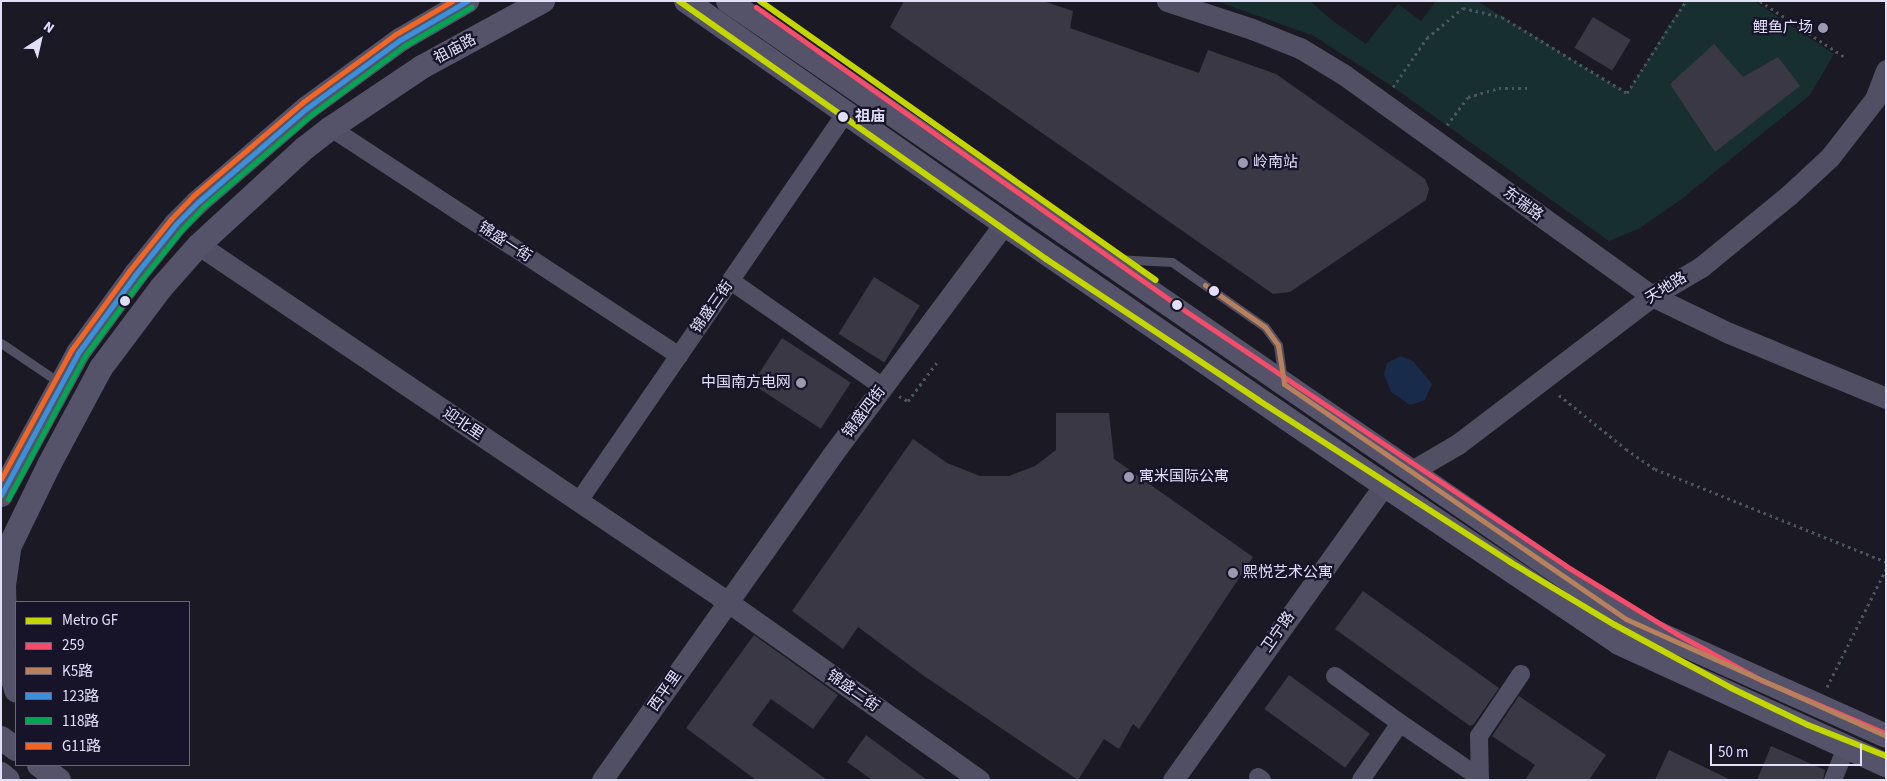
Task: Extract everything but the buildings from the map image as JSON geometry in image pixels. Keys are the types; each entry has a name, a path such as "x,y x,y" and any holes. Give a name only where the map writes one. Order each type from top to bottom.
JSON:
{"main road":[{"path":"1,496 60,383 78,354 135,275 176,224 198,202 307,108 400,40 467,1"},
{"name":"祖庙路","path":"15,687 6,655 4,587 6,555 49,465 101,368 161,288 199,245 305,148 331,128 422,67 543,1"},
{"path":"686,1 1004,224 1384,485 1619,643 1886,765"},
{"path":"728,1 1626,619 1886,736"},
{"path":"1,738 15,748"},
{"path":"40,766 60,780"},
{"path":"55,766 64,780"},
{"path":"1,774 8,780"}],"street":[{"name":"东瑞路","path":"1167,1 1300,48 1652,296 1729,333 1886,398"},
{"name":"天地路","path":"1410,472 1458,444 1652,296 1701,267 1790,195 1830,157 1880,101 1886,70"},
{"name":"锦盛三街","path":"578,501 846,113"},
{"name":"锦盛一街","path":"331,128 679,356"},
{"name":"锦盛四街","path":"728,602 832,455 1004,224"},
{"name":"迎北里","path":"199,245 728,602"},
{"path":"731,281 883,387"},
{"name":"卫宁路","path":"1173,780 1384,485"},
{"name":"西平里","path":"602,780 728,602"},
{"name":"锦盛二街","path":"728,602 979,780"},
{"path":"1480,779 1479,736 1521,674"},
{"path":"1335,676 1480,779"},
{"path":"1362,780 1400,723"},
{"path":"1834,780 1846,747"}],"lane":[{"path":"1103,259 1172,262 1265,327 1278,345 1284,384"},
{"path":"1,343 60,383"}],"path":[{"path":"1389,93 1427,38 1463,8 1502,17 1627,93 1686,1"},
{"path":"1760,1 1844,56"},
{"path":"1442,132 1468,97 1499,88 1530,88"},
{"path":"883,387 908,402 938,361"},
{"path":"1558,395 1655,468 1886,562"},
{"path":"1826,688 1886,569"}],"green space":[{"path":"1216,1 1310,1 1333,21 1366,44 1398,4 1421,21 1436,1 1477,1 1627,93 1684,1 1754,1 1834,54 1810,95 1679,201 1640,228 1609,241 1393,87 1314,36"}],"water":[{"path":"1401,356 1413,361 1432,384 1425,400 1410,405 1391,392 1384,374 1387,363"}],"metro line":[{"name":"GF","path":"679,1 1046,259 1258,400 1510,562 1615,625 1731,688 1808,725 1886,756"},
{"name":"GF","path":"760,1 1155,280"}],"transit line":[{"name":"G11路","path":"1,479 72,349 129,271 171,219 193,196 303,102 396,34 452,1"},
{"name":"123路","path":"1,495 78,353 135,275 176,224 198,202 307,108 400,40 467,1"},
{"name":"118路","path":"8,499 84,357 141,280 182,229 203,207 312,114 404,46 471,7"},
{"name":"259","path":"756,7 1187,312 1566,566 1677,634 1761,680 1883,732"},
{"name":"K5路","path":"1205,285 1265,327 1278,345 1284,384 1626,619 1886,736"}],"place":[{"name":"鲤鱼广场","path":"1823,28"},
{"name":"祖庙","path":"843,117"},
{"name":"岭南站","path":"1243,163"},
{"name":"中国南方电网","path":"801,383"},
{"name":"寓米国际公寓","path":"1129,477"},
{"name":"熙悦艺术公寓","path":"1233,573"}]}
